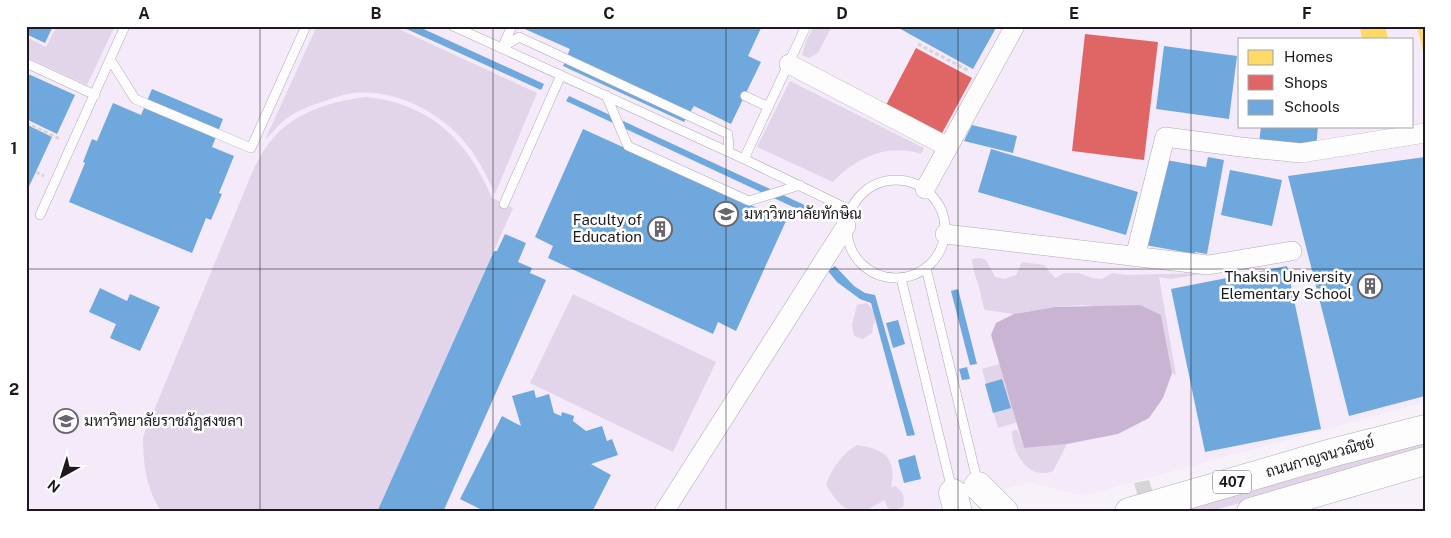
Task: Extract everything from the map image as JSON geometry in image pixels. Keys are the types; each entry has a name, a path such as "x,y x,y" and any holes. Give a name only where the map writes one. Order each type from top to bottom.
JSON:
{"main road":[{"name":"ถนนกาญจนวณิชย์","path":"1129,512 1335,452 1425,429"},
{"name":"407","path":"1251,512 1425,461"},
{"path":"978,486 984,512"},
{"path":"978,486 1004,512"}],"street":[{"path":"925,189 1015,26"},
{"path":"789,64 948,147"},
{"path":"1135,257 1165,137 1301,153 1425,133"},
{"path":"664,512 848,218"},
{"path":"944,234 1208,265 1292,251"}],"lane":[{"path":"40,215 125,26"},
{"path":"110,59 135,99 251,148 306,26"},
{"path":"453,26 800,185 848,218"},
{"path":"502,48 512,26"},
{"path":"744,159 806,26"},
{"path":"502,48 519,37 728,134 729,152"},
{"path":"26,63 95,95"},
{"path":"504,204 561,75"},
{"path":"606,95 628,146 749,201 800,185"},
{"path":"745,96 769,107"},
{"path":"897,180 912,183 925,189 941,210 944,222 942,247 935,259 926,268 914,275 901,278 884,277 869,270 856,258 849,244 848,218 858,197 869,188 882,182 897,180"},
{"path":"926,268 978,486"},
{"path":"901,278 953,505"}],"path":[{"path":"918,44 970,72"},
{"path":"26,122 72,144"}],"shaded area":[{"name":"มหาวิทยาลัยทักษิณ","path":"26,26 1425,26 1425,402 1082,496 1030,482 922,512 26,512"},
{"path":"57,26 109,26 114,28 87,85 26,57 26,37 46,47"},
{"path":"317,26 392,26 537,93 495,194 475,156 444,122 416,105 386,95 370,93 350,94 310,106 287,118 265,140"},
{"path":"814,26 832,26 818,53 809,58 802,55 806,41"},
{"path":"790,81 924,148 921,154 896,150 873,155 852,166 833,182 757,147"},
{"path":"366,97 409,107 427,116 444,128 471,159 492,198 513,208 377,512 162,512 152,495 146,476 143,437 254,168 263,151 272,140 284,127 294,120 317,109 341,101"},
{"path":"980,258 986,260 995,277 1004,279 1016,275 1022,262 1044,265 1055,278 1064,273 1079,273 1092,278 1102,279 1112,273 1125,275 1207,273 1171,279 1159,277 1176,375 1172,373 1161,315 1083,305 1055,307 1014,314 985,310 972,259"},
{"path":"573,294 716,362 673,452 530,383"},
{"path":"867,303 875,312 875,323 873,324 872,333 863,339 854,336 852,325 857,305"},
{"path":"1140,305 1161,315 1172,373 1163,398 1149,418 1118,434 1067,444 1024,448 991,335 996,323 1014,314 1055,307"},
{"path":"1017,359 1035,417 998,428 982,369"},
{"path":"1012,431 1018,431 1024,448 1067,444 1053,471 1036,472 1023,463 1012,439"},
{"path":"1425,440 1425,451 1208,512 1165,512"},
{"path":"857,445 875,449 887,457 892,469 891,488 895,486 902,493 904,497 903,507 893,510 888,508 884,500 865,510 857,511 844,507 837,501 826,484 842,457"}],"building: Homes":[{"path":"1385,26 1388,38 1362,38 1360,28"},
{"path":"1417,26 1425,26 1425,55 1424,55"}],"building: Shops":[{"path":"1085,34 1158,42 1144,160 1072,151"},
{"path":"916,48 972,78 940,137 885,107"}],"building: Schools":[{"path":"26,26 53,26 45,43 26,34"},
{"path":"400,26 417,26 544,84 541,90"},
{"path":"518,26 762,26 748,56 761,62 731,124 694,106 684,122 563,66 570,49"},
{"path":"895,26 997,26 973,69"},
{"path":"1164,46 1237,56 1229,119 1156,109"},
{"path":"26,73 75,95 57,134 26,119"},
{"path":"152,89 223,119 212,147 234,156 219,193 222,194 211,220 206,218 192,253 69,202 85,163 83,162 92,139 97,141 113,103 141,115"},
{"path":"569,96 824,214 821,220 566,101"},
{"path":"26,124 52,137 26,193"},
{"path":"972,125 1017,136 1013,153 964,141"},
{"path":"1261,128 1318,128 1316,150 1259,144"},
{"name":"Faculty of Education","path":"583,129 786,221 736,331 718,322 713,334 548,258 553,246 535,237"},
{"path":"991,149 1138,192 1126,235 978,192"},
{"path":"1208,157 1224,160 1207,254 1195,252 1195,254 1145,245 1160,159 1206,167"},
{"name":"Thaksin University Elementary School","path":"1425,157 1425,396 1349,416 1288,176"},
{"path":"1230,170 1282,180 1272,226 1221,215"},
{"path":"505,234 526,243 518,262 532,268 530,273 546,280 443,512 377,512 494,251 497,251"},
{"path":"835,266 854,286 865,293 875,295 915,435 907,436 871,303 860,299 837,282 828,271"},
{"path":"1287,266 1321,429 1205,452 1171,289"},
{"path":"100,288 127,301 130,294 160,307 140,351 110,338 116,324 89,312"},
{"path":"958,289 977,364 970,365 951,291"},
{"path":"898,320 905,344 893,348 886,323"},
{"path":"967,367 970,379 962,380 959,369"},
{"path":"1002,379 1011,408 993,413 985,384"},
{"path":"534,390 536,398 549,394 554,413 561,416 562,412 574,416 573,421 586,431 602,426 607,441 612,439 618,455 591,464 611,475 592,512 473,512 480,509 460,499 502,416 521,426 512,396"},
{"path":"915,455 921,479 904,483 898,460"}],"building: Other":[{"path":"1149,480 1153,493 1138,497 1134,483"}],"place":[{"name":"มหาวิทยาลัยทักษิณ","path":"726,214"},
{"name":"Faculty of Education","path":"660,229"},
{"name":"Thaksin University Elementary School","path":"1370,286"},
{"name":"มหาวิทยาลัยราชภัฏสงขลา","path":"66,421"}]}
